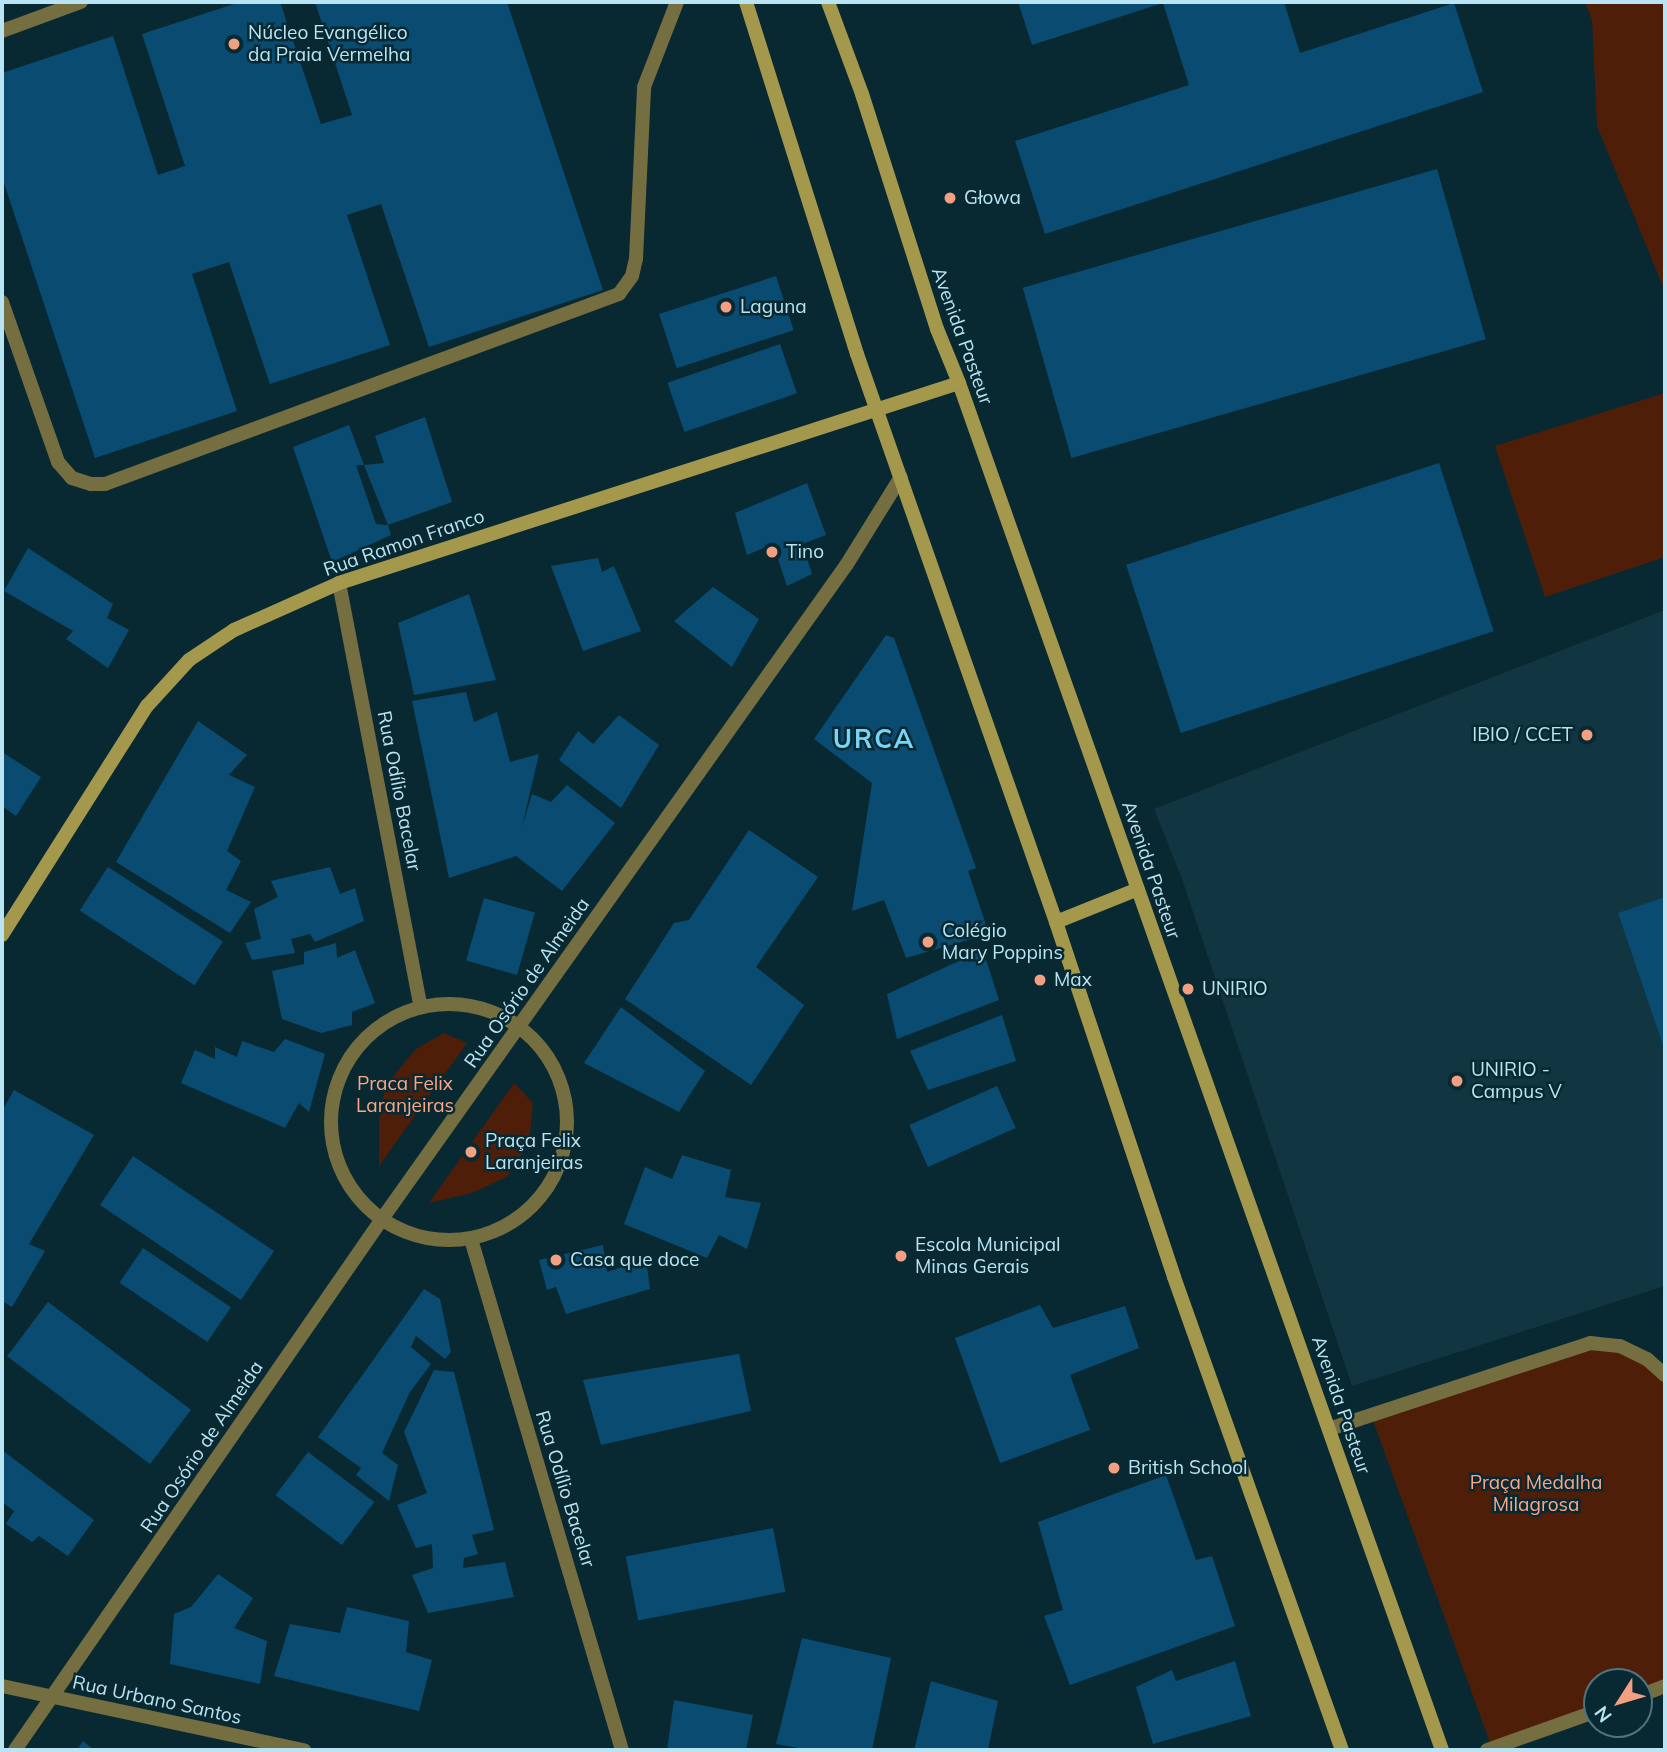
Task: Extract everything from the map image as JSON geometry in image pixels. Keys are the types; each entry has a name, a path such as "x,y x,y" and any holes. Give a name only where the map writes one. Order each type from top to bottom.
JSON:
{"street":[{"path":"2,31 81,2"},
{"path":"2,302 58,463 72,478 91,484 105,484 619,294 632,276 636,259 644,87 677,2"},
{"path":"746,2 857,354 1056,922 1174,1278 1342,1750"},
{"name":"Avenida Pasteur","path":"828,2 862,94 937,329 959,383 1442,1750"},
{"name":"Rua Ramon Franco","path":"2,935 147,706 189,660 234,630 340,583 959,383"},
{"name":"Rua Osório de Almeida","path":"15,1750 382,1219 847,564 901,477"},
{"name":"Rua Odílio Bacelar","path":"340,583 421,1007"},
{"path":"1056,922 1138,890"},
{"path":"447,1003 472,1006 497,1014 520,1027 547,1055 564,1091 568,1130 559,1168 538,1201 507,1226 471,1239 424,1238 382,1219 357,1196 340,1166 331,1134 333,1100 344,1068 363,1040 390,1019 421,1007 447,1003"},
{"name":"Rua Odílio Bacelar","path":"471,1239 622,1750"},
{"path":"1329,1429 1590,1343 1620,1346 1647,1359 1665,1376"},
{"name":"Rua Urbano Santos","path":"2,1686 280,1748 303,1750"},
{"path":"1487,1750 1583,1716"}],"shaded area":[{"name":"UNIRIO - Campus V","path":"1665,610 1665,1286 1352,1386 1181,876 1154,809"}],"green space":[{"path":"1585,2 1665,2 1665,291 1597,126 1592,20"},
{"path":"1665,393 1665,557 1545,597 1495,446"},
{"name":"Praca Felix Laranjeiras","path":"444,1033 467,1043 379,1166 379,1119 386,1085 416,1049"},
{"name":"Praca Felix Laranjeiras","path":"514,1083 533,1103 529,1144 507,1177 472,1193 429,1203"},
{"name":"Praça Medalha Milagrosa","path":"1620,1346 1665,1375 1665,1681 1653,1686 1653,1668 1583,1668 1583,1712 1492,1748 1371,1415 1568,1348"}],"building":[{"path":"240,2 280,2 321,124 352,115 315,2 507,2 603,290 429,347 381,204 347,215 390,345 270,384 229,262 192,274 237,411 95,458 2,177 2,73 113,36 158,175 185,166 142,34"},
{"path":"1018,2 1284,2 1300,53 1454,3 1483,92 1045,234 1015,141 1189,85 1163,3 1032,45"},
{"path":"1437,169 1486,339 1071,458 1023,288"},
{"path":"776,276 794,330 677,368 659,314"},
{"path":"780,344 797,393 684,432 667,383"},
{"path":"425,417 452,502 388,525 364,465 384,463 375,436"},
{"path":"349,425 364,465 356,465 376,524 388,525 391,535 332,562 293,447"},
{"path":"1439,463 1494,631 1181,733 1126,565"},
{"path":"807,483 826,535 802,544 812,574 787,586 773,544 747,555 735,513"},
{"path":"28,548 113,604 107,618 129,630 108,668 66,639 73,631 4,591"},
{"path":"598,558 602,572 614,566 641,631 583,651 551,566"},
{"path":"713,587 759,619 732,667 674,621"},
{"path":"469,594 496,680 414,695 398,623"},
{"path":"886,635 894,638 976,868 968,871 989,934 906,958 884,900 852,911 872,783 814,739"},
{"path":"466,692 474,722 497,712 510,762 539,754 522,827 532,794 551,802 567,785 615,823 562,891 516,856 449,878 412,701"},
{"path":"619,715 659,745 621,808 559,760 578,731 593,744"},
{"path":"198,721 247,755 229,775 255,787 227,851 241,861 226,890 251,902 230,933 116,862"},
{"path":"2,752 41,777 16,816 2,806"},
{"path":"749,830 818,877 756,967 804,1005 751,1085 625,999 674,923 689,920"},
{"path":"108,867 223,942 195,985 80,911"},
{"path":"330,867 340,894 355,888 364,921 315,942 310,934 291,939 295,953 252,960 245,943 261,939 254,909 278,897 271,881"},
{"path":"1665,897 1665,1051 1618,913"},
{"path":"484,898 535,913 517,975 466,960"},
{"path":"336,943 337,958 355,950 375,1003 352,1012 352,1025 321,1033 282,1019 272,971 304,964 304,952"},
{"path":"983,950 999,1000 897,1039 887,994"},
{"path":"621,1007 705,1071 679,1112 584,1063"},
{"path":"1002,1015 1016,1061 928,1090 910,1051"},
{"path":"285,1039 325,1054 309,1112 299,1103 285,1128 181,1083 195,1050 215,1059 215,1047 237,1057 242,1041 274,1052"},
{"path":"997,1086 1016,1128 928,1167 909,1125"},
{"path":"14,1090 94,1135 29,1244 45,1251 12,1307 2,1301 2,1111"},
{"path":"682,1155 731,1170 725,1197 761,1203 747,1249 719,1235 707,1258 624,1224 645,1167 672,1179"},
{"path":"133,1156 274,1251 241,1300 100,1205"},
{"path":"603,1245 607,1272 646,1259 650,1289 566,1314 556,1287 547,1290 539,1260"},
{"path":"143,1248 231,1307 207,1342 120,1283"},
{"path":"424,1289 440,1299 451,1352 445,1359 416,1336 411,1347 431,1364 410,1392 382,1453 398,1465 389,1501 356,1475 361,1468 318,1437"},
{"path":"48,1302 191,1410 150,1464 7,1356"},
{"path":"1040,1305 1053,1328 1125,1306 1139,1348 1070,1375 1090,1430 1000,1463 955,1338"},
{"path":"739,1354 751,1411 601,1445 583,1380"},
{"path":"434,1370 454,1372 494,1530 472,1535 478,1554 464,1558 463,1568 505,1562 514,1597 428,1613 412,1575 433,1568 432,1544 416,1548 397,1505 427,1493 404,1432"},
{"path":"2,1450 94,1520 68,1556 39,1536 32,1542 6,1524 14,1511 2,1502"},
{"path":"308,1452 374,1502 342,1545 276,1495"},
{"path":"1166,1475 1196,1560 1212,1556 1235,1626 1070,1685 1044,1616 1063,1610 1038,1522"},
{"path":"773,1528 785,1592 638,1620 626,1557"},
{"path":"218,1574 253,1598 234,1628 267,1641 260,1684 170,1664 174,1614 191,1607"},
{"path":"347,1607 409,1621 406,1652 432,1660 419,1711 274,1676 290,1624 340,1633"},
{"path":"802,1638 891,1658 872,1750 810,1750 776,1744"},
{"path":"1235,1661 1251,1716 1153,1744 1136,1687 1172,1670 1176,1681"},
{"path":"931,1681 998,1701 988,1750 914,1750"},
{"path":"674,1700 753,1715 746,1750 667,1750"},
{"path":"83,1741 94,1750 77,1750"}],"place":[{"name":"Núcleo Evangélico da Praia Vermelha","path":"234,44"},
{"name":"Głowa","path":"950,198"},
{"name":"Laguna","path":"726,307"},
{"name":"Tino","path":"772,552"},
{"name":"IBIO / CCET","path":"1587,735"},
{"name":"Colégio Mary Poppins","path":"928,942"},
{"name":"Max","path":"1040,980"},
{"name":"UNIRIO","path":"1188,989"},
{"name":"UNIRIO - Campus V","path":"1457,1081"},
{"name":"Praça Felix Laranjeiras","path":"471,1152"},
{"name":"Escola Municipal Minas Gerais","path":"901,1256"},
{"name":"Casa que doce","path":"556,1260"},
{"name":"British School","path":"1114,1468"}],"district":[{"name":"URCA","path":"874,739"}]}
